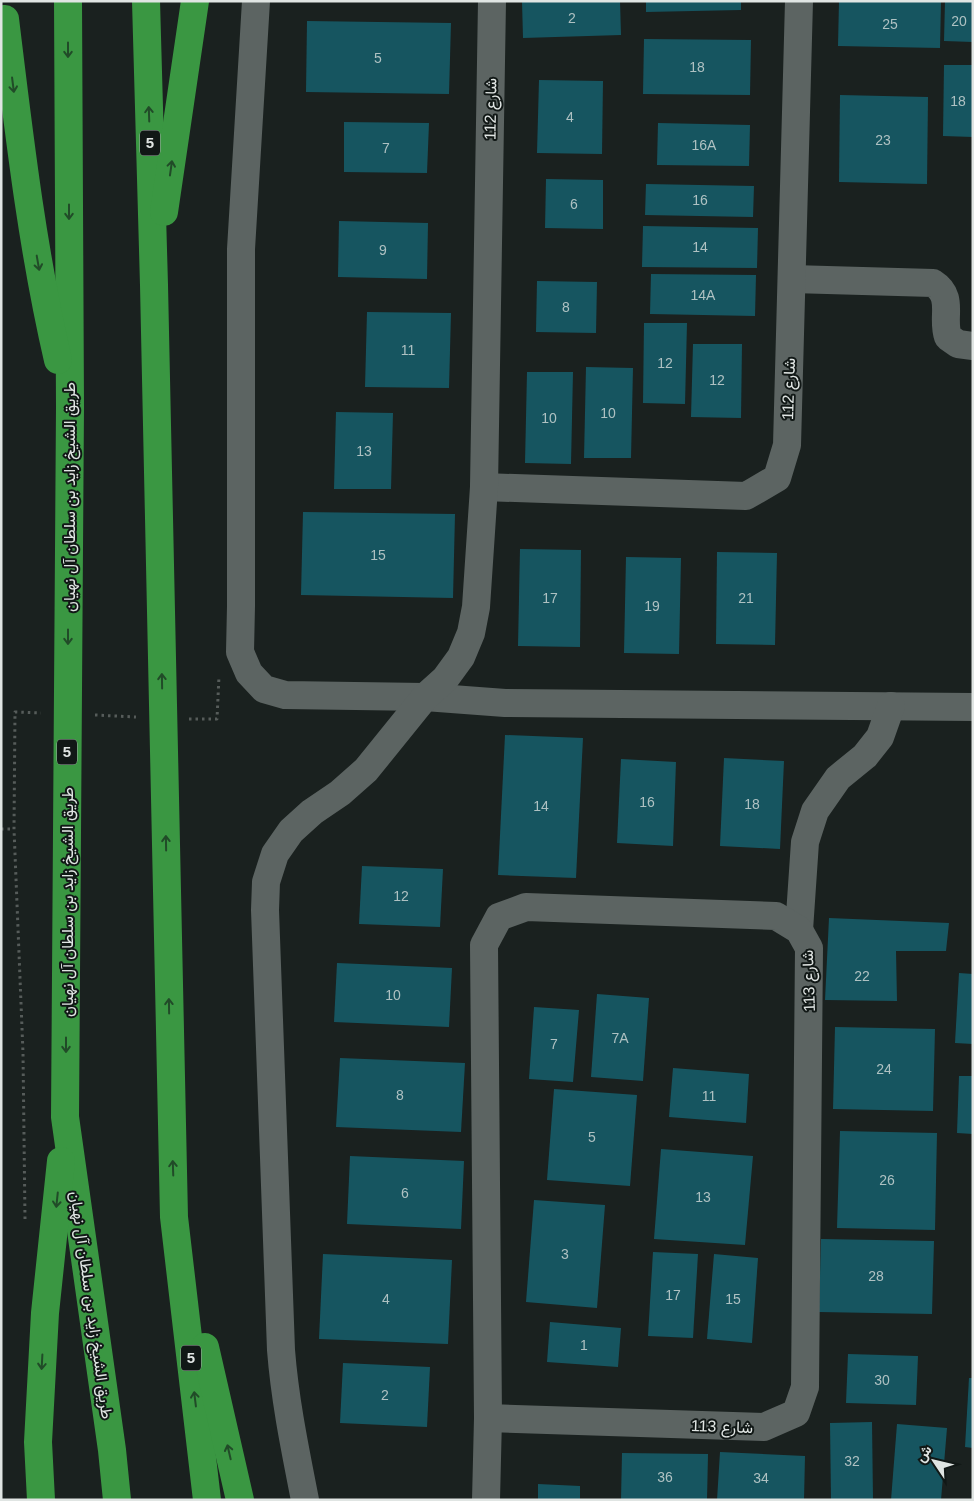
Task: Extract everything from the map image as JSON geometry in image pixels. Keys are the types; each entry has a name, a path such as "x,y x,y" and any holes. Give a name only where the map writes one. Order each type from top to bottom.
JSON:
{"highway":[{"name":"طريق الشيخ زايد بن سلطان آل نهيان","path":"68,1 70,407 65,1117 112,1450 117,1500"},
{"name":"5","path":"146,1 174,1217 207,1500"},
{"path":"154,285 195,1"},
{"path":"5,19 26,189 45,306 70,407"},
{"path":"41,1500 38,1442 45,1313 65,1117"},
{"path":"174,1217 240,1500"}],"street":[{"path":"256,1 241,249 240,652 249,673 264,689 285,696 425,697 505,703 973,707"},
{"name":"شارع 112","path":"305,1500 284,1392 281,1350 265,910 266,882 275,854 290,831 312,812 340,793 366,770 425,697 445,679 460,658 471,633 476,607 484,487 492,1"},
{"name":"شارع 112","path":"484,487 746,496 777,478 787,446 800,1"},
{"path":"1,50 5,19"},
{"path":"792,279 933,283 943,292 946,298 946,332 948,337 958,344 973,346"},
{"path":"799,930 805,842 815,811 838,778 865,756 880,738 891,706"},
{"name":"شارع 113","path":"486,1500 488,1418 484,945 499,917 526,907 776,916 799,930 810,948 805,1387 796,1413 764,1427 488,1418"}],"path":[{"path":"25,1223 23,1053 14,829 15,712 49,713"},
{"path":"89,715 138,717"},
{"path":"187,718 218,719"},
{"path":"1,829 14,829"}],"building":[{"path":"522,1 620,1 621,35 523,38"},
{"path":"646,1 741,1 741,10 646,12"},
{"path":"839,1 941,2 940,48 838,46"},
{"path":"945,1 973,1 973,42 944,41"},
{"path":"307,21 451,23 449,94 306,92"},
{"path":"644,39 751,40 750,95 643,94"},
{"path":"944,65 973,65 973,137 943,136"},
{"path":"539,80 603,81 602,154 537,153"},
{"path":"840,95 928,97 927,184 839,182"},
{"path":"344,122 429,123 427,173 344,172"},
{"path":"658,123 750,125 749,166 657,165"},
{"path":"546,179 603,180 603,229 545,228"},
{"path":"646,184 754,186 753,217 645,215"},
{"path":"339,221 428,223 427,279 338,277"},
{"path":"643,226 758,228 757,268 642,267"},
{"path":"651,274 756,275 755,316 650,314"},
{"path":"537,281 597,282 596,333 536,332"},
{"path":"367,312 451,313 449,388 365,387"},
{"path":"644,323 687,323 685,404 643,403"},
{"path":"693,344 742,344 741,418 691,417"},
{"path":"586,367 633,368 631,458 584,458"},
{"path":"527,372 573,372 571,464 525,463"},
{"path":"336,412 393,413 391,489 334,489"},
{"path":"303,512 455,514 453,598 301,595"},
{"path":"520,549 581,550 580,647 518,646"},
{"path":"717,552 777,553 775,645 716,644"},
{"path":"626,557 681,558 679,654 624,653"},
{"path":"505,735 583,738 576,878 498,875"},
{"path":"724,758 784,761 780,849 720,846"},
{"path":"621,759 676,762 673,846 617,843"},
{"path":"362,866 443,869 440,927 359,924"},
{"path":"829,918 949,923 946,951 896,951 897,1001 825,1000"},
{"path":"337,963 452,968 449,1027 334,1022"},
{"path":"959,973 973,974 973,1044 955,1043"},
{"path":"597,994 649,998 643,1081 591,1077"},
{"path":"534,1007 579,1010 573,1082 529,1079"},
{"path":"835,1027 935,1029 933,1111 833,1109"},
{"path":"340,1058 465,1063 461,1132 336,1127"},
{"path":"673,1068 749,1074 746,1123 669,1117"},
{"path":"959,1076 973,1076 973,1134 957,1133"},
{"path":"554,1089 637,1095 630,1186 547,1180"},
{"path":"840,1131 937,1133 935,1230 837,1228"},
{"path":"661,1149 753,1156 745,1245 654,1239"},
{"path":"350,1156 464,1161 461,1229 347,1224"},
{"path":"534,1200 605,1205 597,1308 526,1302"},
{"path":"821,1239 934,1241 932,1314 819,1312"},
{"path":"653,1252 698,1254 693,1338 648,1336"},
{"path":"323,1254 452,1260 448,1344 319,1339"},
{"path":"714,1254 758,1258 752,1343 707,1339"},
{"path":"550,1322 621,1328 618,1367 547,1362"},
{"path":"848,1354 918,1356 916,1405 846,1403"},
{"path":"343,1363 430,1367 427,1427 340,1423"},
{"path":"969,1378 973,1378 973,1448 965,1447"},
{"path":"872,1422 873,1500 831,1500 830,1423"},
{"path":"897,1424 947,1428 941,1500 891,1500"},
{"path":"720,1452 805,1456 804,1500 717,1500"},
{"path":"622,1453 708,1454 707,1500 621,1500"},
{"path":"538,1484 580,1486 580,1500 538,1500"}]}
